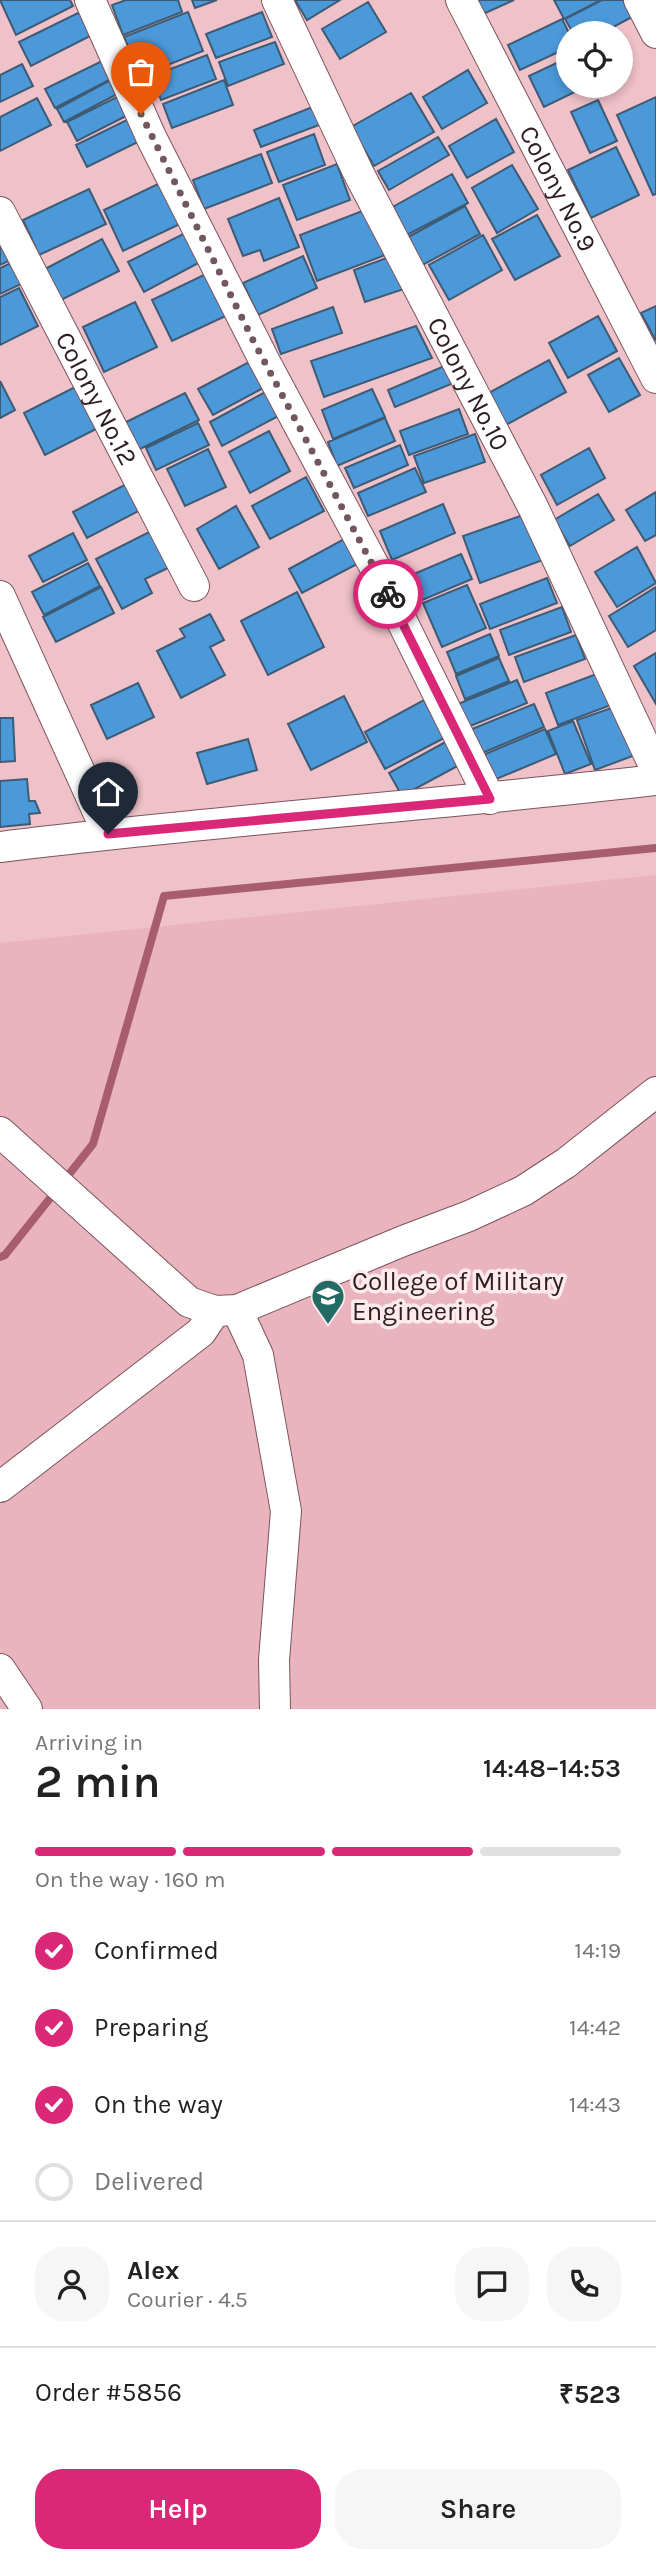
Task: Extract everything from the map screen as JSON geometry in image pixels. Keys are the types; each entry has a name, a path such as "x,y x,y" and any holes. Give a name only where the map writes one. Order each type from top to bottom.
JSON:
{"street":[{"path":"90,0 151,137 264,360 379,575 490,799"},
{"name":"Colony No.10","path":"277,0 358,172 533,507 656,770"},
{"name":"Colony No.9","path":"461,0 656,378"},
{"path":"639,0 656,33"},
{"name":"Colony No.12","path":"0,212 194,586"},
{"path":"0,596 108,834"},
{"path":"0,847 656,780"},
{"path":"0,1487 226,1310 469,1216 523,1191 566,1163 656,1092"},
{"path":"0,1132 189,1302 226,1310 258,1354 286,1511 274,1660 275,1709"},
{"path":"0,1669 27,1709"}],"shaded area":[{"name":"College of Military Engineering","path":"656,875 656,1709 0,1709 0,943"}],"building":[{"path":"0,0 70,0 73,6 16,35"},
{"path":"126,0 178,0 182,12 123,35 112,5"},
{"path":"192,0 217,0 195,8"},
{"path":"295,0 340,0 307,20"},
{"path":"463,0 514,0 472,19"},
{"path":"554,0 601,0 564,19"},
{"path":"602,0 623,0 632,17 624,21 565,19"},
{"path":"368,2 386,32 340,59 322,29"},
{"path":"82,11 94,34 31,66 19,42"},
{"path":"188,12 203,51 140,76 124,37"},
{"path":"262,12 272,37 216,58 206,34"},
{"path":"556,22 556,53 520,70 508,45"},
{"path":"275,42 284,64 228,86 219,62"},
{"path":"207,55 216,79 161,100 152,76"},
{"path":"106,59 115,77 55,108 45,89"},
{"path":"556,63 556,98 562,98 544,107 529,76"},
{"path":"22,64 33,86 0,102 0,75"},
{"path":"468,70 487,103 442,129 423,97"},
{"path":"116,77 123,91 64,122 57,109"},
{"path":"224,80 233,105 172,128 163,104"},
{"path":"411,93 434,132 374,166 351,127"},
{"path":"123,94 132,113 77,141 67,122"},
{"path":"656,97 656,194 653,195 617,115"},
{"path":"37,98 51,125 0,151 0,117"},
{"path":"598,100 617,141 590,153 571,112"},
{"path":"320,104 327,122 261,147 254,130"},
{"path":"137,115 148,137 87,167 76,145"},
{"path":"496,119 514,152 467,178 449,146"},
{"path":"314,134 325,165 279,182 267,152"},
{"path":"438,137 449,155 389,190 378,171"},
{"path":"616,147 639,195 591,218 568,170"},
{"path":"261,154 272,183 204,209 193,180"},
{"path":"337,164 350,200 297,220 283,185"},
{"path":"512,165 538,209 497,233 472,188"},
{"path":"452,174 468,203 405,236 389,209"},
{"path":"160,183 180,224 123,251 104,210"},
{"path":"89,189 106,224 39,255 23,220"},
{"path":"279,198 299,247 264,261 260,250 243,256 228,219"},
{"path":"465,206 480,234 417,268 401,241"},
{"path":"370,208 388,254 317,281 300,235"},
{"path":"537,215 560,256 515,280 492,239"},
{"path":"0,229 19,256 0,265"},
{"path":"189,231 204,260 144,292 128,262"},
{"path":"483,235 502,270 449,300 429,265"},
{"path":"102,239 119,271 61,300 45,269"},
{"path":"303,256 317,288 258,315 243,283"},
{"path":"392,256 404,289 365,302 354,270"},
{"path":"13,262 23,283 0,294 0,268"},
{"path":"210,272 230,314 172,341 152,300"},
{"path":"19,288 38,326 0,345 0,297"},
{"path":"135,302 157,347 104,372 83,327"},
{"path":"656,306 656,341 641,313"},
{"path":"333,307 342,333 281,354 272,329"},
{"path":"598,316 617,351 568,378 549,343"},
{"path":"416,326 432,358 324,397 311,361"},
{"path":"619,358 640,395 609,412 588,375"},
{"path":"549,360 566,392 504,426 487,394"},
{"path":"249,362 263,388 213,415 198,389"},
{"path":"449,364 456,382 395,407 388,390"},
{"path":"0,381 15,410 0,418"},
{"path":"77,386 98,428 45,455 24,413"},
{"path":"372,389 385,417 333,439 322,410"},
{"path":"269,390 282,414 222,446 210,422"},
{"path":"185,393 199,420 136,451 122,424"},
{"path":"459,409 468,434 409,455 400,431"},
{"path":"385,418 395,441 337,466 328,442"},
{"path":"198,423 209,445 156,470 146,448"},
{"path":"269,431 290,471 250,493 229,452"},
{"path":"475,434 485,462 424,483 414,456"},
{"path":"400,445 408,465 354,488 345,468"},
{"path":"589,448 605,478 557,505 541,475"},
{"path":"208,449 226,487 185,506 167,469"},
{"path":"415,468 426,492 368,516 358,493"},
{"path":"306,477 324,511 270,539 252,506"},
{"path":"132,481 146,507 87,538 73,512"},
{"path":"656,492 656,535 645,541 626,510"},
{"path":"598,494 614,520 570,546 554,520"},
{"path":"443,504 455,533 392,560 380,531"},
{"path":"236,506 259,547 219,569 197,529"},
{"path":"526,514 543,560 480,583 463,536"},
{"path":"153,530 172,566 145,579 152,593 122,609 96,559"},
{"path":"73,533 87,560 43,582 29,556"},
{"path":"346,538 359,563 302,593 289,569"},
{"path":"637,547 656,583 617,607 595,572"},
{"path":"461,554 472,579 420,601 409,576"},
{"path":"88,563 100,586 44,615 32,592"},
{"path":"547,578 557,603 490,629 480,604"},
{"path":"467,585 486,628 442,647 423,603"},
{"path":"101,587 114,613 56,642 43,617"},
{"path":"656,587 656,630 628,647 609,616"},
{"path":"297,592 324,647 268,675 241,621"},
{"path":"562,607 571,632 509,655 500,630"},
{"path":"210,614 224,640 210,647 225,675 181,698 157,651 185,637 180,629"},
{"path":"490,634 499,656 456,674 447,652"},
{"path":"576,635 585,659 524,682 515,657"},
{"path":"656,653 656,704 634,666"},
{"path":"499,658 509,681 465,699 456,676"},
{"path":"599,673 611,705 558,725 546,693"},
{"path":"517,680 527,703 463,729 453,706"},
{"path":"138,683 154,717 107,739 91,705"},
{"path":"344,696 367,742 311,770 288,724"},
{"path":"424,700 444,738 385,769 365,732"},
{"path":"534,704 544,727 482,753 472,729"},
{"path":"620,705 638,754 595,770 577,720"},
{"path":"0,718 13,718 15,761 0,762"},
{"path":"573,721 591,764 565,774 548,731"},
{"path":"545,729 556,754 494,780 483,755"},
{"path":"248,739 257,770 207,784 197,753"},
{"path":"451,739 463,763 402,796 389,773"},
{"path":"27,779 29,801 35,801 40,813 29,814 30,824 0,827 0,781"}],"waterway":[{"path":"0,1257 5,1255 93,1144 164,896 656,848"}],"way so far":[{"path":"141,114 254,342 388,594"}],"place":[{"name":"College of Military Engineering","path":"328,1326"}],"route":[{"path":"108,834 490,799 388,594"}]}
